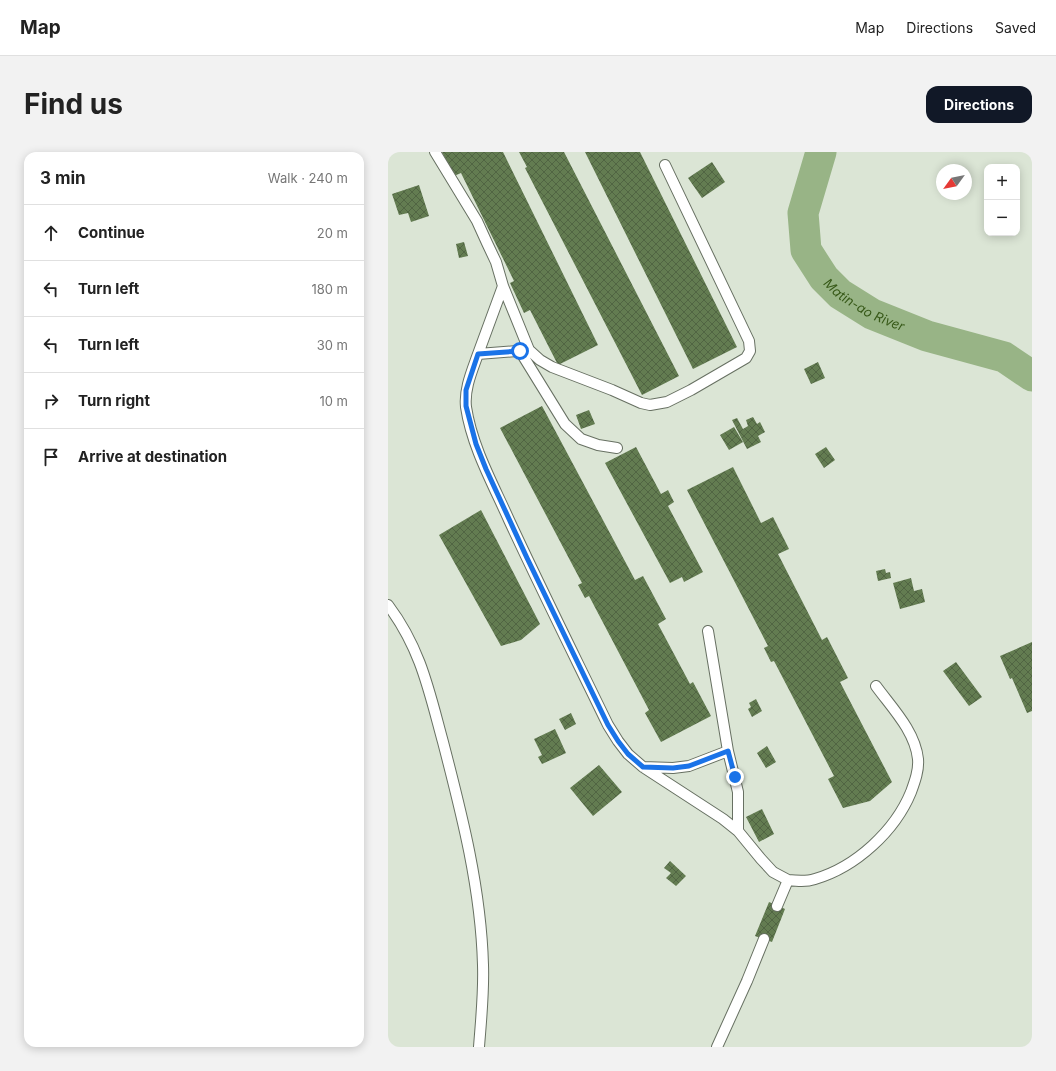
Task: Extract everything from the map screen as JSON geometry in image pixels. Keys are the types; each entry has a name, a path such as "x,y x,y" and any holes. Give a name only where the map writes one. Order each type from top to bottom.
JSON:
{"lane":[{"path":"436,152 488,242 496,262 524,351 565,424 581,439 598,445 617,448"},
{"path":"478,354 524,351 552,367 641,403 650,405 667,402 746,358 750,350 749,341 665,165"},
{"path":"503,286 466,390 466,406 476,444 527,558 608,725 628,754 643,767 723,819 738,831 760,859 773,872 788,880 799,882 813,880 848,864 882,837 894,824 906,805 914,784 918,759 914,742 906,727 876,686"},
{"path":"388,605 405,628 418,658 427,684 462,813 481,927 483,986 479,1047"},
{"path":"708,631 728,751 738,792 738,831"},
{"path":"643,767 673,768 689,766 728,751"},
{"path":"777,906 788,880"},
{"path":"717,1047 764,939"}],"building":[{"path":"442,152 503,152 598,345 558,365 530,310 524,313 510,283 514,281 461,173 454,176"},
{"path":"519,152 564,152 679,376 642,395 525,168 527,167"},
{"path":"585,152 640,152 737,347 693,369"},
{"path":"712,162 725,182 702,198 688,178"},
{"path":"419,185 429,216 411,222 408,213 399,215 392,194"},
{"path":"464,242 468,256 459,258 456,244"},
{"path":"818,362 825,378 811,384 804,369"},
{"path":"542,406 635,580 643,576 666,619 658,624 690,684 693,682 711,716 661,742 645,713 649,710 589,596 585,598 578,585 582,583 500,428"},
{"path":"589,410 595,424 581,429 576,415"},
{"path":"753,417 757,424 760,422 765,432 758,436 761,442 747,449 732,420 737,418 743,429 748,426 746,420"},
{"path":"734,427 743,442 729,450 720,435"},
{"path":"636,447 661,494 668,490 674,502 668,506 703,572 684,582 682,577 670,583 605,463"},
{"path":"826,447 835,460 824,468 815,454"},
{"path":"733,467 761,523 773,517 789,549 778,554 822,640 827,637 848,678 840,682 892,782 870,801 843,808 828,779 834,776 774,661 771,662 764,648 768,646 687,490"},
{"path":"481,510 540,624 521,640 501,646 439,535"},
{"path":"885,569 886,573 890,572 891,578 878,581 876,571"},
{"path":"911,578 914,591 922,589 925,602 900,609 893,583"},
{"path":"1032,642 1032,711 1027,713 1012,678 1010,679 1000,656"},
{"path":"956,662 982,697 969,706 943,671"},
{"path":"756,699 762,711 752,717 748,709 751,707 749,703"},
{"path":"571,713 576,724 565,730 559,719"},
{"path":"555,729 566,753 542,764 538,757 542,755 534,739"},
{"path":"767,746 776,762 766,768 757,753"},
{"path":"599,765 622,792 593,816 570,788"},
{"path":"762,809 774,834 759,842 746,817"},
{"path":"670,861 686,876 676,886 666,878 671,873 664,868"},
{"path":"769,902 785,909 772,942 755,936"}],"waterway":[{"name":"Matin-ao River","path":"821,152 803,213 806,250 824,278 840,294 872,314 927,336 1004,357 1032,376"}],"route":[{"path":"520,351 478,354 466,390 466,406 476,444 486,469 527,558 608,725 628,754 643,767 673,768 689,766 728,751 735,777"}]}
